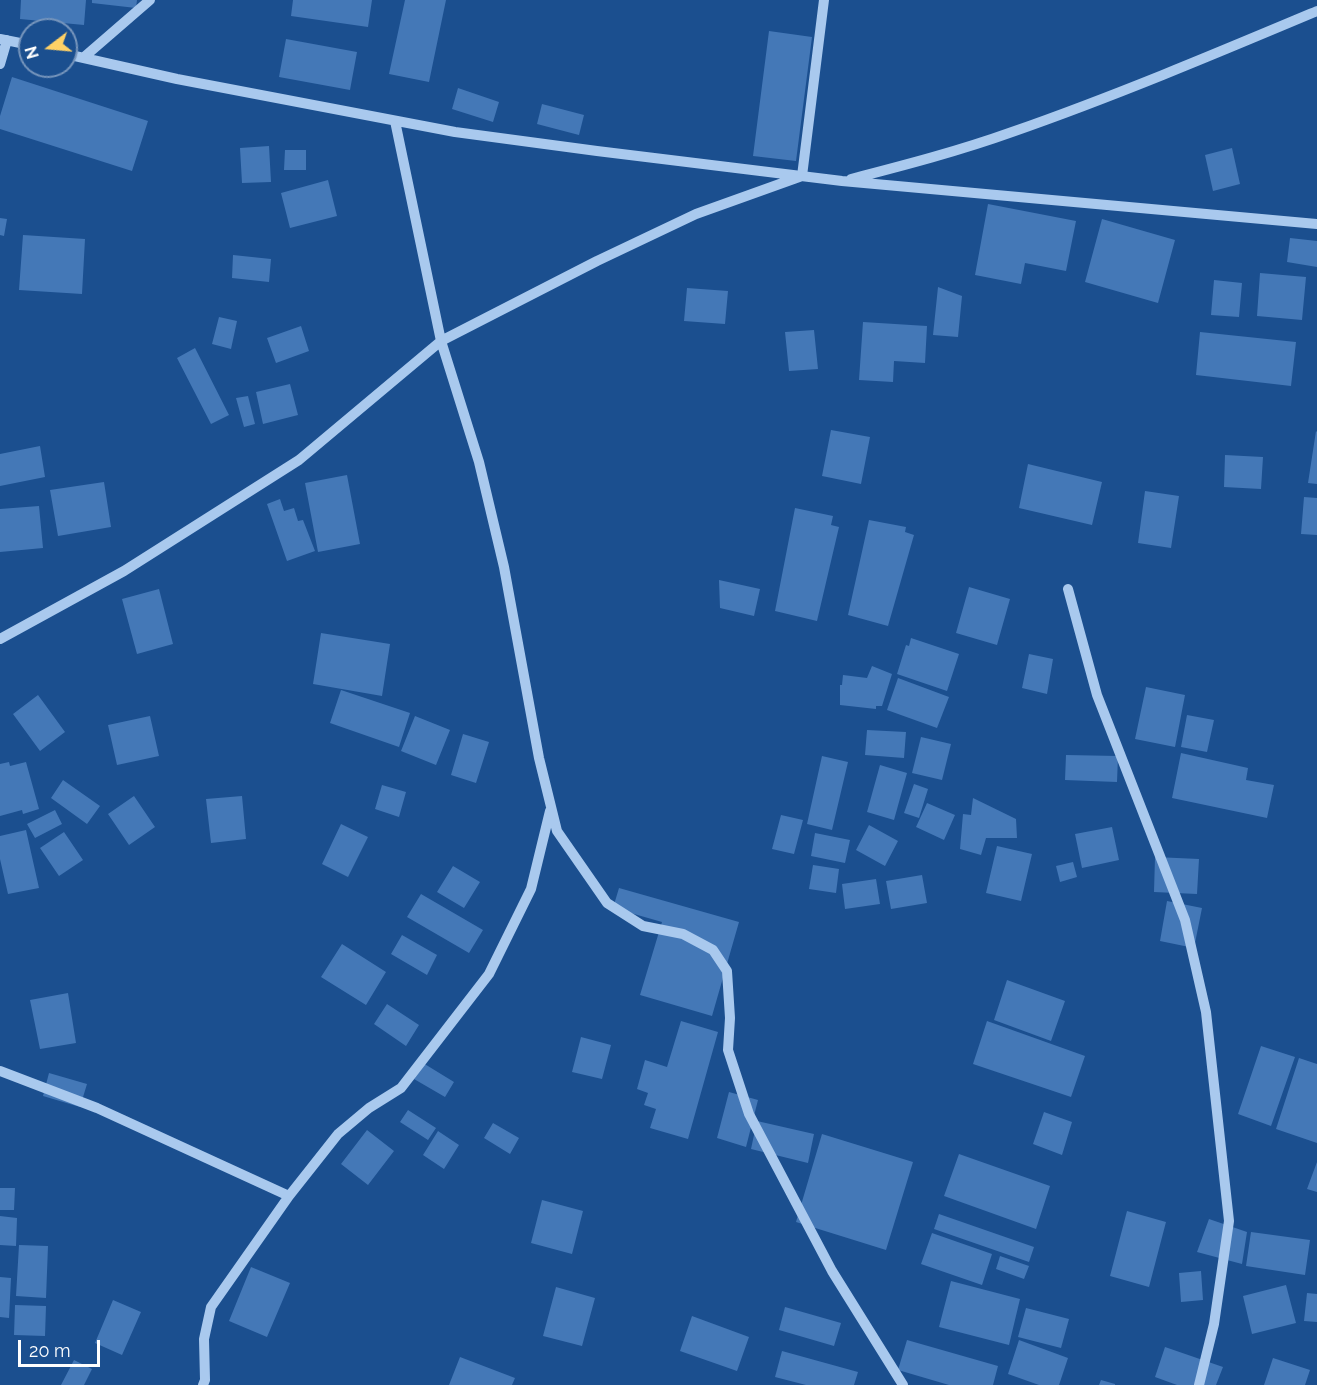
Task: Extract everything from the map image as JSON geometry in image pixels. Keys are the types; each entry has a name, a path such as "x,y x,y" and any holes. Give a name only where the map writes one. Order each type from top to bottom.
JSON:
{"street":[{"path":"83,58 150,0"},
{"path":"802,176 824,0"},
{"path":"842,181 927,159 1012,132 1317,11"},
{"path":"0,64 4,39"},
{"path":"78,57 177,80 454,132 842,181 1317,224"},
{"path":"395,121 441,341 479,462 497,535 537,748 557,831 607,903 643,926 683,934 713,950 727,971 730,1018 728,1050 748,1114 832,1271 903,1385"},
{"path":"0,639 124,571 299,460 441,341 597,261 696,214 802,176"},
{"path":"1068,589 1098,695 1185,920 1206,1012 1229,1221 1214,1324 1199,1385"},
{"path":"203,1385 204,1339 211,1307 289,1196 338,1134 369,1108 401,1088 489,974 531,889 551,808"},
{"path":"0,1071 97,1108 289,1196"}],"building":[{"path":"21,0 86,0 84,25 78,24 78,18 20,18"},
{"path":"92,0 137,0 136,8 92,3"},
{"path":"293,0 372,0 368,27 291,16"},
{"path":"405,0 446,0 429,82 389,74"},
{"path":"769,31 812,37 796,161 753,156"},
{"path":"286,39 357,52 350,90 279,77"},
{"path":"12,77 148,121 132,171 0,129 0,116"},
{"path":"458,88 499,102 493,122 452,109"},
{"path":"542,104 584,115 579,135 537,124"},
{"path":"269,146 271,182 242,183 240,148"},
{"path":"1232,148 1240,184 1213,191 1205,155"},
{"path":"285,150 306,150 306,170 284,170"},
{"path":"328,180 337,216 290,228 281,193"},
{"path":"988,204 1076,221 1066,271 1025,263 1021,284 975,275"},
{"path":"0,218 7,219 4,236 0,235"},
{"path":"1102,219 1175,240 1158,303 1085,282"},
{"path":"23,235 85,239 82,294 19,290"},
{"path":"1290,238 1317,241 1317,267 1287,262"},
{"path":"233,255 271,259 269,282 232,278"},
{"path":"1260,273 1306,277 1302,320 1257,316"},
{"path":"1214,280 1242,283 1239,317 1211,315"},
{"path":"938,287 962,296 958,337 933,335"},
{"path":"687,288 728,291 725,324 684,321"},
{"path":"219,317 237,321 231,349 212,344"},
{"path":"863,322 927,326 925,363 894,361 893,382 859,380"},
{"path":"301,326 309,351 276,363 267,338"},
{"path":"814,330 818,369 789,371 785,332"},
{"path":"1200,332 1296,342 1291,386 1196,375"},
{"path":"195,348 229,415 211,424 177,358"},
{"path":"290,384 298,415 263,424 256,392"},
{"path":"248,396 255,424 244,427 236,398"},
{"path":"831,430 870,437 861,484 822,476"},
{"path":"1317,432 1317,484 1308,483"},
{"path":"40,446 45,477 0,486 0,454"},
{"path":"1225,455 1263,457 1261,489 1224,487"},
{"path":"1028,464 1102,482 1092,525 1019,508"},
{"path":"347,475 360,544 318,552 305,483"},
{"path":"104,482 111,527 58,536 50,490"},
{"path":"1145,491 1179,496 1171,548 1138,543"},
{"path":"1304,497 1317,498 1317,535 1301,534"},
{"path":"280,499 284,511 294,508 298,521 303,520 315,551 287,561 267,504"},
{"path":"39,506 43,548 0,552 0,509"},
{"path":"795,508 833,516 831,525 839,527 817,621 775,611"},
{"path":"869,520 906,527 905,532 914,535 888,626 848,615"},
{"path":"719,580 760,589 754,616 720,608"},
{"path":"969,587 1010,599 997,645 956,633"},
{"path":"159,589 173,644 137,654 122,599"},
{"path":"321,633 390,644 382,696 313,684"},
{"path":"911,638 959,654 947,691 897,674 906,645 909,646"},
{"path":"1029,654 1053,659 1047,694 1022,688"},
{"path":"872,666 892,674 882,706 876,706 876,709 840,705 840,685 842,685 843,675 867,678"},
{"path":"898,678 949,697 937,728 887,710"},
{"path":"1146,687 1185,695 1175,747 1135,739"},
{"path":"341,690 410,713 399,747 330,723"},
{"path":"38,695 65,732 40,751 13,714"},
{"path":"1187,715 1214,720 1207,752 1181,747"},
{"path":"150,716 159,756 117,765 108,725"},
{"path":"415,716 450,730 436,765 401,751"},
{"path":"867,730 906,732 904,758 865,755"},
{"path":"463,734 489,742 476,783 451,775"},
{"path":"921,737 951,744 942,780 912,773"},
{"path":"1181,753 1248,768 1246,780 1274,785 1267,818 1172,798"},
{"path":"1066,755 1118,756 1117,782 1065,780"},
{"path":"822,756 848,762 832,830 807,824"},
{"path":"9,762 10,766 26,762 39,809 23,814 22,810 0,816 0,764"},
{"path":"880,765 907,773 894,820 867,812"},
{"path":"63,780 100,806 87,824 51,798"},
{"path":"914,784 928,789 919,818 904,813"},
{"path":"382,785 406,792 399,817 375,809"},
{"path":"134,796 155,827 129,845 108,814"},
{"path":"242,796 246,839 211,843 206,799"},
{"path":"973,798 1016,819 1017,838 986,838 981,855 960,849 963,814 971,815"},
{"path":"927,803 955,815 944,840 916,827"},
{"path":"55,810 62,824 35,838 27,824"},
{"path":"781,815 803,820 794,854 772,849"},
{"path":"341,824 368,837 348,877 322,864"},
{"path":"869,825 898,841 885,866 856,850"},
{"path":"1112,827 1119,860 1082,868 1075,834"},
{"path":"26,830 39,888 8,894 0,859 0,836"},
{"path":"64,832 83,860 59,876 40,848"},
{"path":"815,833 850,840 845,863 811,856"},
{"path":"997,846 1032,854 1021,901 986,893"},
{"path":"1155,857 1199,859 1197,894 1154,892"},
{"path":"1073,862 1077,877 1060,882 1056,866"},
{"path":"813,865 839,869 836,893 809,889"},
{"path":"453,866 480,882 464,908 437,892"},
{"path":"922,875 927,903 891,909 886,881"},
{"path":"876,879 880,904 845,909 842,884"},
{"path":"619,888 739,922 712,1016 640,995 662,922 613,908"},
{"path":"421,894 483,930 469,953 407,917"},
{"path":"1167,901 1202,908 1194,948 1160,941"},
{"path":"402,935 437,955 427,975 391,954"},
{"path":"342,944 386,972 366,1005 321,977"},
{"path":"1007,980 1065,1001 1051,1041 994,1020"},
{"path":"68,993 76,1043 40,1049 30,1000"},
{"path":"387,1004 419,1025 406,1046 374,1024"},
{"path":"681,1021 718,1032 688,1139 650,1128 656,1109 644,1105 648,1093 637,1089 645,1060 667,1067"},
{"path":"987,1021 1085,1056 1071,1097 973,1064"},
{"path":"581,1037 611,1045 602,1079 572,1072"},
{"path":"1261,1046 1295,1057 1271,1126 1238,1114"},
{"path":"1299,1058 1317,1064 1317,1143 1276,1129"},
{"path":"423,1063 454,1082 445,1097 414,1079"},
{"path":"49,1073 87,1084 80,1107 43,1096"},
{"path":"729,1092 758,1100 746,1147 717,1138"},
{"path":"408,1110 436,1128 428,1140 400,1122"},
{"path":"1044,1112 1072,1122 1062,1155 1033,1144"},
{"path":"757,1121 814,1134 808,1163 751,1149"},
{"path":"493,1123 519,1138 510,1154 484,1138"},
{"path":"367,1130 394,1151 368,1185 341,1164"},
{"path":"438,1131 459,1145 444,1169 423,1155"},
{"path":"822,1134 913,1162 886,1250 796,1222"},
{"path":"959,1154 1050,1186 1036,1229 944,1196"},
{"path":"1317,1162 1317,1192 1307,1189"},
{"path":"0,1188 15,1188 14,1210 0,1210"},
{"path":"542,1200 583,1211 572,1254 531,1243"},
{"path":"1127,1211 1166,1222 1149,1287 1110,1276"},
{"path":"939,1214 1034,1247 1029,1262 934,1229"},
{"path":"0,1216 17,1218 16,1246 0,1245"},
{"path":"1209,1219 1247,1232 1242,1264 1197,1252"},
{"path":"1251,1232 1310,1240 1305,1275 1246,1266"},
{"path":"932,1233 992,1254 982,1285 921,1264"},
{"path":"19,1245 48,1246 46,1298 16,1296"},
{"path":"1000,1256 1029,1266 1024,1279 996,1269"},
{"path":"251,1267 290,1283 267,1337 229,1321"},
{"path":"1201,1271 1203,1300 1181,1302 1179,1273"},
{"path":"0,1277 11,1278 9,1318 0,1317"},
{"path":"951,1281 1020,1299 1009,1345 939,1327"},
{"path":"1286,1285 1296,1323 1252,1334 1243,1296"},
{"path":"556,1287 595,1298 582,1346 543,1336"},
{"path":"1307,1293 1317,1294 1317,1322 1304,1321"},
{"path":"113,1300 141,1312 122,1355 95,1343"},
{"path":"15,1305 46,1306 45,1336 14,1335"},
{"path":"785,1307 841,1323 834,1346 779,1330"},
{"path":"1026,1308 1069,1319 1061,1348 1018,1337"},
{"path":"692,1316 749,1337 737,1371 680,1351"},
{"path":"907,1340 998,1366 993,1385 949,1385 898,1370"},
{"path":"1019,1340 1068,1358 1059,1385 1039,1385 1008,1374"},
{"path":"1165,1347 1223,1367 1216,1385 1177,1385 1155,1377"},
{"path":"782,1351 858,1372 854,1385 806,1385 775,1377"},
{"path":"460,1357 515,1378 512,1385 449,1385"},
{"path":"1273,1358 1310,1370 1305,1385 1264,1385"},
{"path":"74,1360 92,1369 84,1385 61,1385"},
{"path":"1101,1380 1115,1384 1115,1385 1099,1385"}]}
